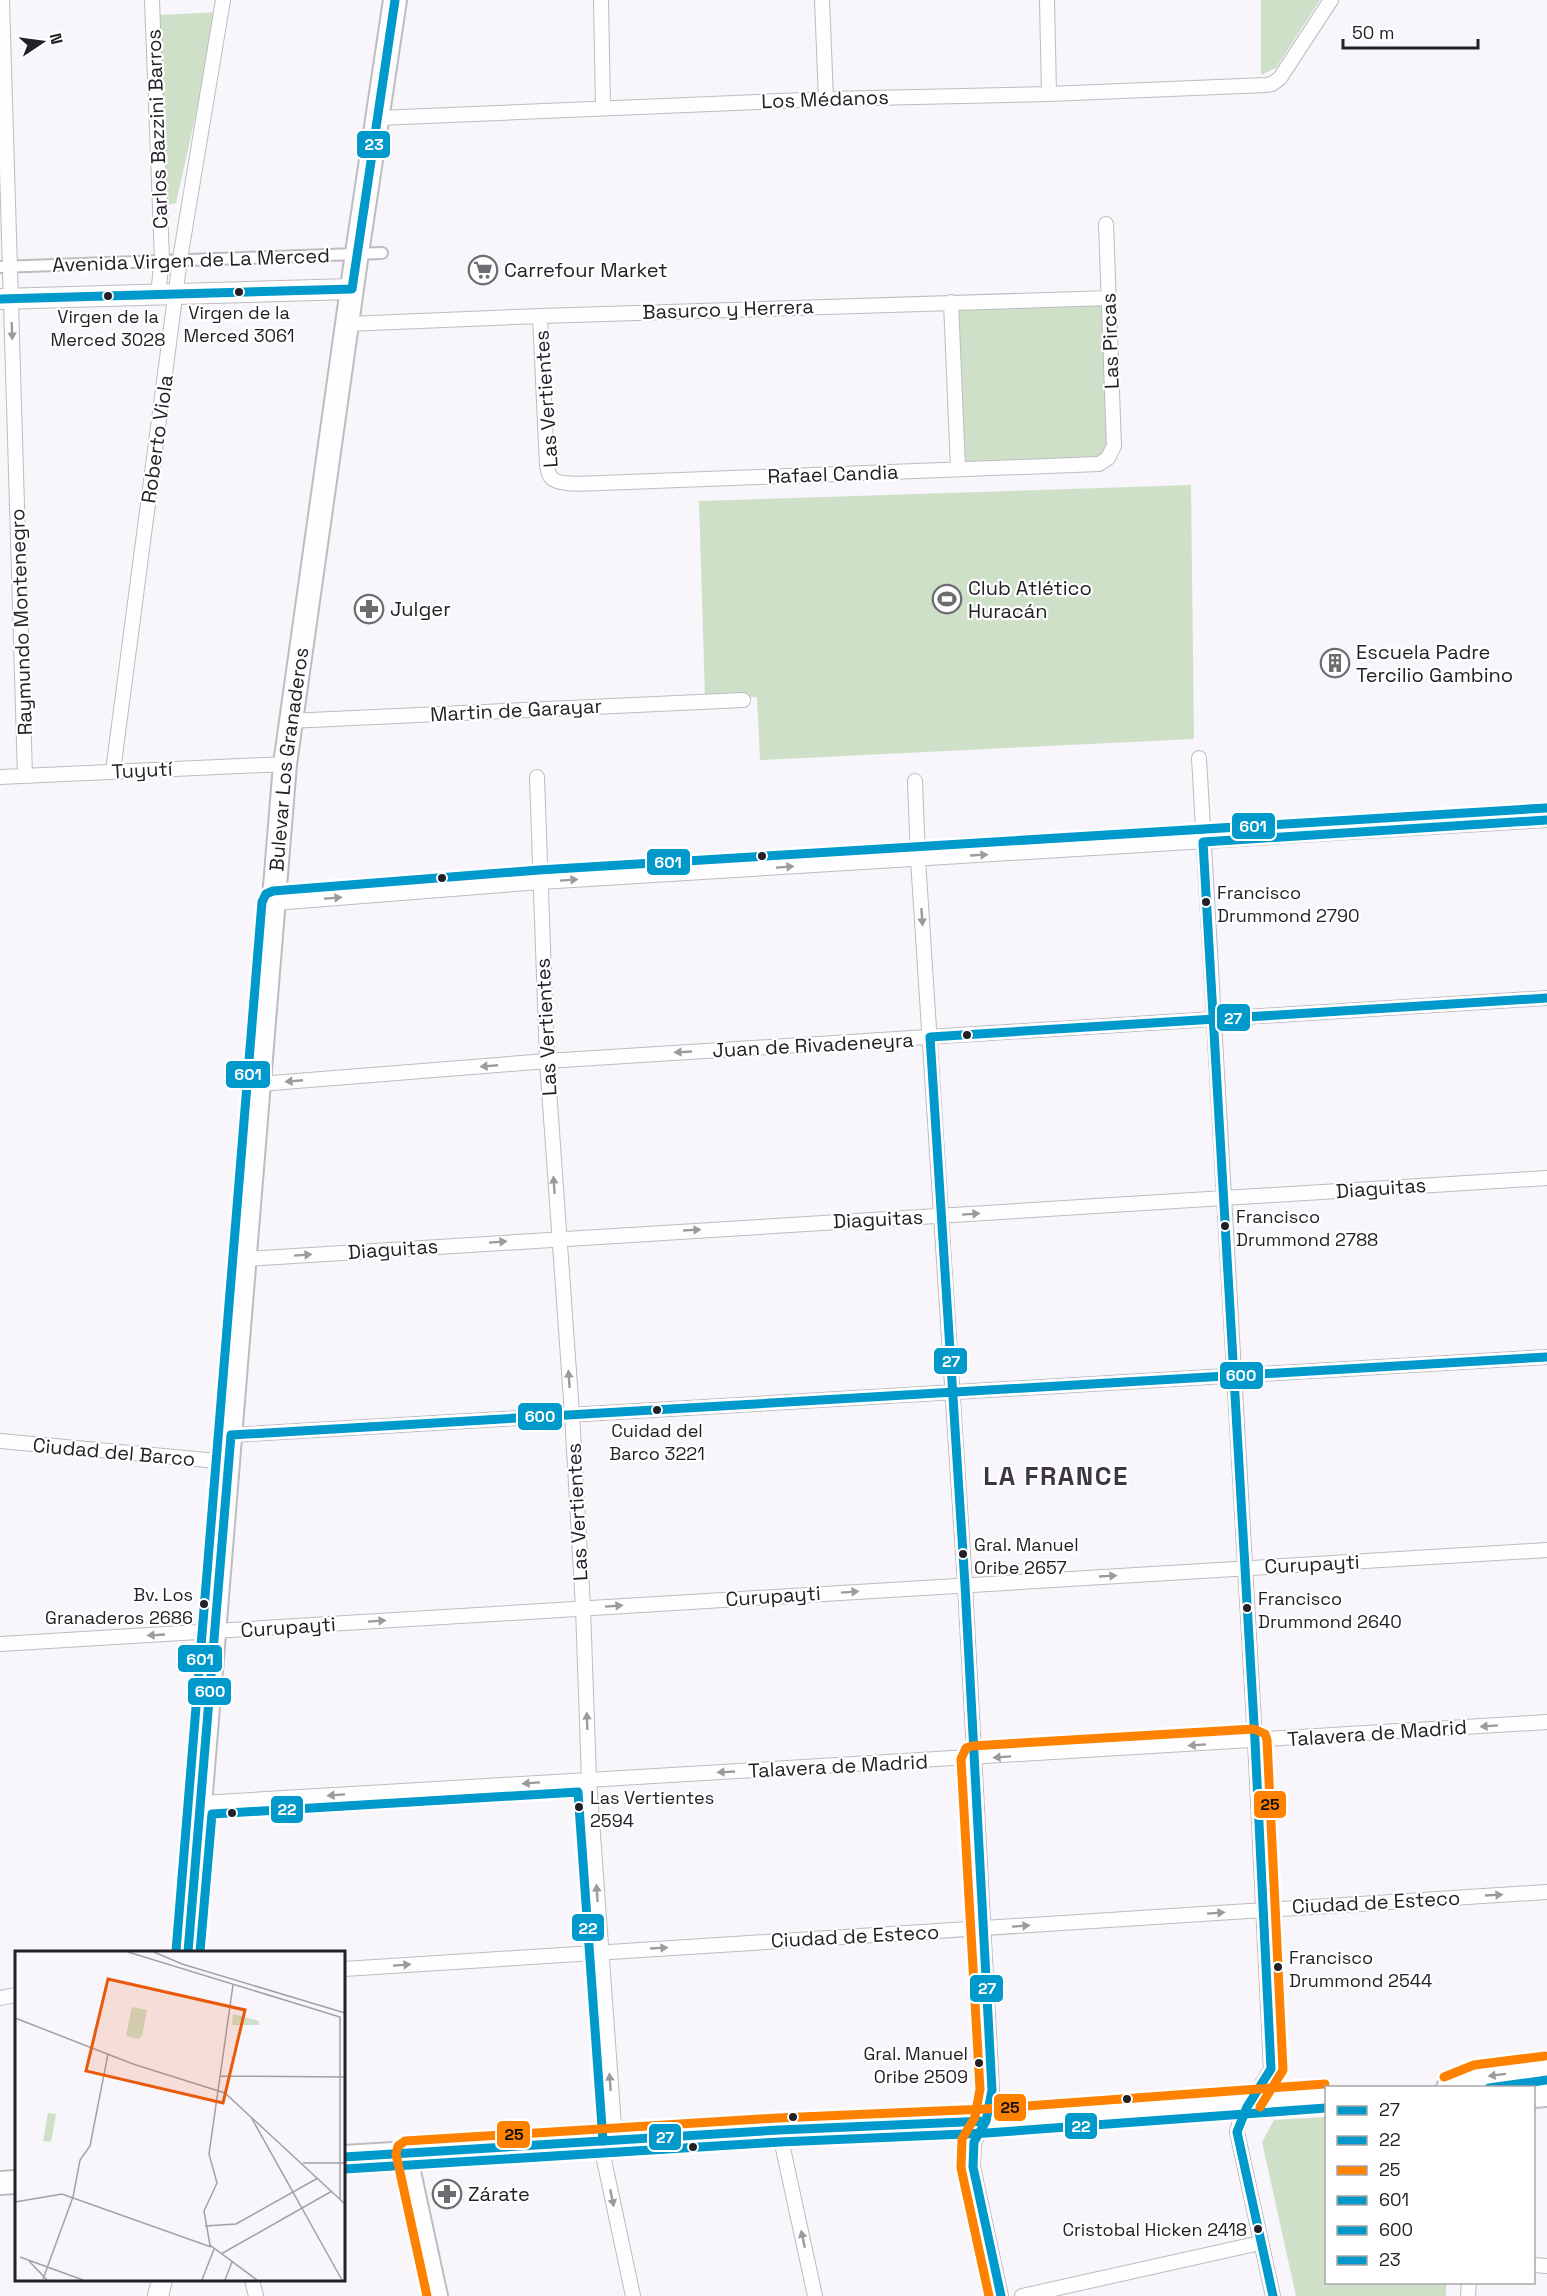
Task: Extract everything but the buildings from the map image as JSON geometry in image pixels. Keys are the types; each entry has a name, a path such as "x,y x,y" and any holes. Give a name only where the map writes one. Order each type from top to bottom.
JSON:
{"main road":[{"name":"Bulevar Los Granaderos","path":"188,1951 285,764 395,0"},
{"name":"Avenida Virgen de La Merced","path":"6,298 352,289"},
{"path":"1453,2086 1477,2077 1547,2068"},
{"path":"345,2157 779,2130 986,2121 1325,2096"},
{"path":"0,2183 15,2182"},
{"path":"158,2296 162,2281"}],"street":[{"name":"Raymundo Montenegro","path":"2,0 5,267 25,776"},
{"name":"Carlos Bazzini Barros","path":"153,0 162,260 167,293"},
{"name":"Roberto Viola","path":"112,771 167,293 180,259 223,0"},
{"path":"601,0 603,108"},
{"path":"822,0 826,99"},
{"path":"1047,0 1049,94"},
{"name":"Los Médanos","path":"379,118 826,99 1049,94 1272,84 1280,78 1331,0"},
{"name":"Las Pircas","path":"1106,224 1114,446 1108,458"},
{"name":"Avenida Virgen de La Merced","path":"5,267 382,253"},
{"name":"Basurco y Herrera","path":"347,324 1109,298"},
{"path":"951,302 958,470"},
{"name":"Las Vertientes","path":"540,316 547,466 550,476 555,480"},
{"name":"Rafael Candia","path":"555,480 567,483 602,483 958,470 1099,464 1108,458"},
{"name":"Martin de Garayar","path":"290,721 743,700"},
{"path":"1199,758 1255,1741 1271,2069 1250,2100 1237,2132 1273,2296"},
{"name":"Tuyutí","path":"0,777 285,764"},
{"name":"Las Vertientes","path":"537,777 547,1061 583,1608 589,1779 601,1952 607,2141 633,2296"},
{"path":"915,781 918,859 965,1585 992,2090 986,2121 974,2142 973,2167 1001,2296"},
{"path":"274,903 540,882 1547,820"},
{"name":"Juan de Rivadeneyra","path":"259,1084 547,1061 1547,998"},
{"name":"Diaguitas","path":"245,1259 1547,1178"},
{"path":"231,1434 1547,1357"},
{"name":"Ciudad del Barco","path":"0,1441 229,1462"},
{"name":"Curupayti","path":"0,1644 1547,1550"},
{"name":"Talavera de Madrid","path":"201,1803 1547,1722"},
{"name":"Ciudad de Esteco","path":"345,1969 1547,1892"},
{"path":"0,1998 15,1995"},
{"path":"779,2130 815,2296"},
{"path":"408,2153 439,2296"},
{"path":"1022,2296 1260,2243"},
{"path":"252,2281 256,2296"}],"green space":[{"path":"1261,0 1320,0 1276,68 1261,75"},
{"path":"219,12 176,203 168,205 163,201 159,15"},
{"path":"1108,296 1108,458 958,469 951,302"},
{"name":"Club Atlético Huracán","path":"1191,485 1194,739 760,760 757,697 705,698 699,501"},
{"path":"1325,2117 1325,2284 1446,2284 1446,2296 1296,2296 1262,2142 1274,2120"}],"transit line":[{"name":"23","path":"352,289 395,0"},
{"name":"23","path":"0,299 352,289"},
{"name":"601","path":"176,1951 262,902 266,894 273,891 539,870 1546,808"},
{"name":"27","path":"1273,2296 1237,2132 1247,2107 1271,2069 1255,1741 1203,842 1547,820"},
{"name":"27","path":"1001,2296 973,2167 974,2142 986,2121 992,2090 965,1585 930,1037 1547,998"},
{"name":"600","path":"188,1951 231,1435 1547,1357"},
{"name":"25","path":"989,2296 961,2168 962,2139 975,2117 980,2089 961,1759 966,1748 1254,1729 1265,1734 1283,2070 1260,2107"},
{"name":"22","path":"200,1951 212,1814 578,1792 603,2141"},
{"name":"25","path":"1444,2077 1474,2065 1545,2056"},
{"name":"22","path":"1504,2086 1547,2080"},
{"name":"25","path":"427,2296 396,2154 398,2146 405,2141 778,2118 985,2109 1325,2084"},
{"name":"22","path":"345,2169 780,2142 987,2133 1325,2108"},
{"name":"27","path":"345,2157 779,2130 986,2121"}],"place":[{"name":"Carrefour Market","path":"483,270"},
{"name":"Virgen de la Merced 3061","path":"239,292"},
{"name":"Virgen de la Merced 3028","path":"108,296"},
{"name":"Club Atlético Huracán","path":"947,599"},
{"name":"Julger","path":"369,609"},
{"name":"Escuela Padre Tercilio Gambino","path":"1335,663"},
{"name":"Francisco Drummond 2790","path":"1206,902"},
{"name":"Francisco Drummond 2788","path":"1225,1226"},
{"name":"Cuidad del Barco 3221","path":"657,1410"},
{"name":"Gral. Manuel Oribe 2657","path":"963,1554"},
{"name":"Bv. Los Granaderos 2686","path":"204,1604"},
{"name":"Francisco Drummond 2640","path":"1247,1608"},
{"name":"Las Vertientes 2594","path":"579,1807"},
{"name":"Francisco Drummond 2544","path":"1278,1967"},
{"name":"Gral. Manuel Oribe 2509","path":"979,2063"},
{"name":"Zárate","path":"447,2194"},
{"name":"Cristobal Hicken 2418","path":"1258,2229"}],"district":[{"name":"LA FRANCE","path":"1056,1476"}]}
